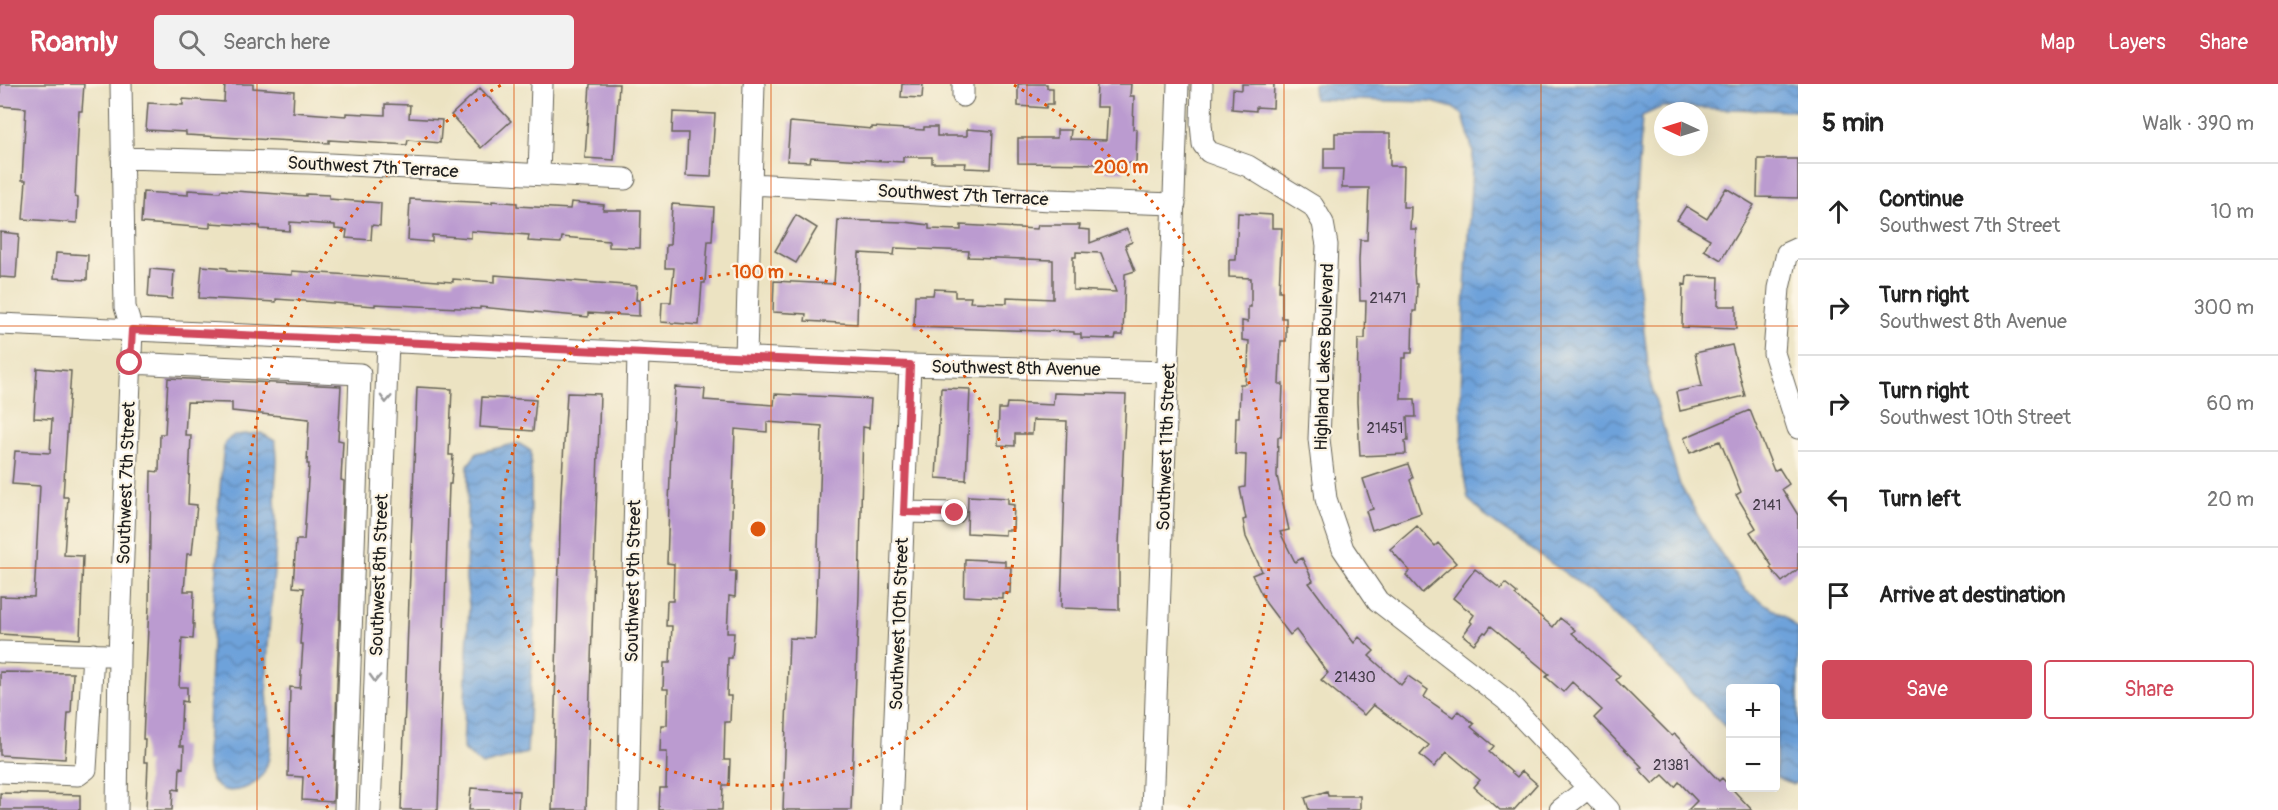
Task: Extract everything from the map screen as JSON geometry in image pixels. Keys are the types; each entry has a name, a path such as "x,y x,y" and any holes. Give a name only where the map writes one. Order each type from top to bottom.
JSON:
{"street":[{"name":"Southwest 7th Street","path":"117,810 119,655 132,330 125,307 121,84"},
{"path":"539,174 542,84"},
{"path":"746,356 754,84"},
{"name":"Southwest 11th Street","path":"1152,810 1178,84"},
{"name":"Highland Lakes Boulevard","path":"1202,84 1203,144 1209,152 1248,166 1313,206 1323,224 1327,245 1319,439 1326,499 1343,549 1378,601 1506,700 1609,810"},
{"name":"Southwest 7th Terrace","path":"122,158 309,163 625,179"},
{"name":"Southwest 7th Terrace","path":"751,183 1051,200 1175,204"},
{"path":"1792,251 1779,288 1774,353 1798,428"},
{"name":"Southwest 8th Avenue","path":"0,324 910,365 1168,372"},
{"name":"Southwest 8th Street","path":"370,810 388,341"},
{"name":"Southwest 9th Street","path":"628,810 638,352"},
{"path":"130,363 360,374 345,810"},
{"name":"Southwest 10th Street","path":"891,810 910,365"},
{"path":"904,512 955,513"},
{"path":"0,652 119,655"},
{"path":"0,772 78,775 86,769 93,654"},
{"path":"1560,810 1588,788"}],"water":[{"path":"1313,84 1798,84 1798,111 1708,108 1708,102 1654,102 1654,111 1642,116 1634,248 1650,381 1680,485 1746,591 1785,617 1798,629 1798,782 1793,784 1780,779 1780,684 1726,684 1726,728 1650,649 1575,580 1490,520 1468,499 1462,464 1461,390 1473,152 1463,115 1453,108 1432,102 1314,99"},
{"path":"261,433 275,441 277,459 276,541 267,669 271,741 268,762 261,777 250,786 229,791 217,786 211,779 207,756 214,599 219,548 217,522 223,454 225,442 234,435"},
{"path":"518,443 531,451 531,516 537,574 527,753 482,765 463,749 469,606 466,579 468,465 477,453"}],"building":[{"path":"0,84 84,84 82,111 79,111 75,197 78,198 77,223 23,219 26,180 22,180 26,108 0,106"},
{"path":"225,84 253,84 253,88 294,91 293,112 346,116 346,113 385,115 385,104 410,105 409,118 442,120 440,143 408,140 407,145 329,140 329,143 186,135 186,132 146,130 148,103 183,105 183,99 224,102"},
{"path":"590,84 619,84 614,160 585,158"},
{"path":"902,84 923,84 922,98 901,97"},
{"path":"1018,84 1047,84 1047,88 1053,88 1053,104 1047,104 1046,108 1018,106"},
{"path":"1097,84 1131,84 1130,96 1134,96 1133,129 1137,130 1136,163 1124,163 1124,172 1105,171 1105,164 1018,163 1018,138 1057,138 1057,130 1071,130 1070,139 1106,140 1108,107 1096,107"},
{"path":"1242,84 1274,84 1273,108 1256,107 1256,111 1232,109 1233,89 1242,90"},
{"path":"480,88 511,121 481,148 451,115"},
{"path":"673,112 715,114 711,177 686,176 688,133 672,133"},
{"path":"790,122 872,129 872,127 924,130 924,127 937,127 937,136 967,136 967,129 993,131 991,169 965,168 966,163 932,163 932,157 903,157 903,162 811,157 810,162 787,161"},
{"path":"1335,133 1390,133 1390,166 1404,166 1403,207 1411,207 1410,229 1416,229 1414,273 1415,284 1417,284 1416,311 1413,311 1412,353 1406,353 1406,358 1402,358 1401,399 1415,399 1416,417 1407,417 1406,454 1360,456 1357,402 1358,339 1365,339 1366,301 1360,301 1359,261 1360,240 1367,240 1369,188 1342,188 1343,169 1324,169 1324,148 1335,148"},
{"path":"1758,159 1798,159 1798,198 1757,197"},
{"path":"1726,188 1754,205 1721,260 1704,250 1710,239 1677,220 1686,206 1707,219"},
{"path":"188,190 306,196 306,194 329,195 329,199 381,203 380,226 372,225 371,240 346,238 347,230 335,229 335,225 290,222 290,231 260,229 260,226 210,223 210,228 141,223 143,192 188,195"},
{"path":"410,199 492,203 492,201 517,203 517,206 570,209 571,202 604,205 603,210 641,210 640,248 609,247 609,241 562,237 561,243 528,241 529,235 471,231 471,238 432,235 432,242 408,240"},
{"path":"672,204 714,207 712,241 708,241 705,283 702,283 699,325 661,322 662,302 671,302 674,268 665,268 666,245 670,245"},
{"path":"1238,213 1272,215 1272,228 1282,228 1279,291 1282,291 1282,318 1286,318 1286,341 1281,341 1279,384 1283,384 1277,476 1289,530 1280,532 1295,562 1302,558 1313,581 1309,583 1354,643 1359,637 1374,651 1369,656 1401,685 1408,676 1428,690 1424,697 1453,717 1458,711 1474,724 1471,727 1494,746 1489,752 1517,777 1522,771 1537,784 1514,810 1500,810 1474,787 1480,780 1447,752 1434,767 1420,755 1429,745 1373,705 1364,715 1321,680 1328,673 1296,630 1290,635 1266,603 1252,575 1262,571 1246,537 1243,520 1246,519 1240,488 1245,487 1246,455 1235,454 1240,384 1245,384 1246,367 1248,367 1249,341 1242,340 1242,321 1248,322 1248,307 1251,307 1251,278 1229,277 1229,260 1236,260"},
{"path":"796,215 817,228 796,263 775,251"},
{"path":"838,220 905,222 929,225 929,229 961,230 961,225 1037,229 1038,225 1080,225 1079,229 1090,230 1090,243 1127,229 1132,242 1125,245 1135,271 1125,274 1123,335 1116,335 1115,339 1081,338 1081,334 1074,334 1074,332 914,327 915,295 933,295 934,289 955,290 955,297 971,297 970,302 1007,303 1007,297 1053,299 1053,260 968,257 969,251 895,248 894,255 859,253 857,324 805,321 806,314 773,312 774,281 834,284","holes":["1076,252 1101,253 1116,292 1073,290 1073,257 1076,257"]},
{"path":"0,232 19,234 16,278 0,277"},
{"path":"56,253 88,255 87,280 54,278"},
{"path":"202,266 227,268 227,271 292,275 292,271 453,282 453,279 495,282 495,275 637,286 636,300 639,300 639,316 588,313 588,317 480,307 480,309 375,304 375,306 276,299 276,302 199,298"},
{"path":"150,269 174,271 172,299 148,297"},
{"path":"1687,276 1719,277 1718,306 1736,306 1736,329 1682,327 1683,284 1686,285"},
{"path":"1732,345 1745,396 1680,411 1676,392 1702,386 1695,353"},
{"path":"37,368 71,371 63,497 68,497 64,555 83,556 80,639 0,634 0,596 34,597 40,486 12,484 15,451 50,453 52,419 34,418"},
{"path":"168,378 341,386 338,440 343,441 341,480 344,481 333,802 302,800 303,777 288,776 290,687 300,688 303,644 300,644 304,588 293,587 296,540 304,540 309,464 307,464 309,419 232,411 232,403 187,402 185,435 191,435 188,504 197,505 192,554 187,554 184,591 194,591 194,624 193,639 182,638 179,687 187,687 187,702 182,701 180,746 184,746 183,768 180,767 179,790 173,789 172,810 146,810 148,762 144,762 145,739 143,739 149,605 151,471 159,472 160,434 165,434"},
{"path":"417,387 452,389 449,455 453,455 451,484 449,484 438,810 401,810"},
{"path":"675,387 705,389 704,400 774,405 775,394 871,399 869,428 863,427 851,810 783,810 789,638 815,639 822,426 767,422 767,432 735,429 730,571 736,571 735,597 729,596 727,633 734,633 732,658 728,658 727,696 731,696 730,722 725,722 724,760 730,760 729,785 723,785 722,810 659,810 660,788 666,788 667,752 660,752 661,725 667,725 668,689 663,689 664,663 670,663 672,626 666,626 667,601 673,601 674,564 667,563"},
{"path":"941,388 970,389 966,480 936,478"},
{"path":"567,393 600,394 586,810 552,810 561,493"},
{"path":"1054,393 1126,395 1119,544 1119,610 1061,608 1067,421 1033,420 1032,434 1015,434 1015,446 998,445 999,409 1006,409 1007,403 1053,405"},
{"path":"482,397 536,400 533,431 480,427"},
{"path":"1750,410 1774,471 1779,468 1789,484 1782,489 1798,515 1798,569 1782,582 1770,568 1772,566 1750,532 1756,528 1736,495 1741,492 1720,441 1690,453 1684,438"},
{"path":"1408,464 1413,478 1410,480 1421,513 1372,530 1366,511 1373,509 1363,479"},
{"path":"968,496 1008,498 1008,504 1014,505 1013,530 1005,530 1005,535 967,533"},
{"path":"1417,526 1435,546 1438,543 1456,563 1422,593 1406,575 1410,571 1390,549"},
{"path":"965,559 1005,561 1005,567 1011,567 1010,593 1002,593 1002,598 964,596"},
{"path":"1475,569 1501,589 1505,583 1517,593 1515,595 1553,627 1560,618 1575,630 1572,633 1620,676 1616,680 1672,736 1675,734 1719,781 1722,778 1726,782 1726,792 1735,792 1752,810 1688,810 1697,801 1679,782 1675,787 1663,775 1653,784 1639,769 1642,767 1594,718 1602,710 1572,682 1563,692 1546,677 1549,674 1491,626 1474,644 1463,635 1472,623 1470,621 1474,615 1453,598"},
{"path":"0,672 73,673 65,759 0,755"},
{"path":"471,788 519,791 518,810 469,810"},
{"path":"1327,791 1328,796 1360,796 1360,810 1309,810 1305,798"},
{"path":"0,793 80,795 80,810 0,810"}],"route":[{"path":"130,363 132,330 910,365 904,512 955,513"}]}
